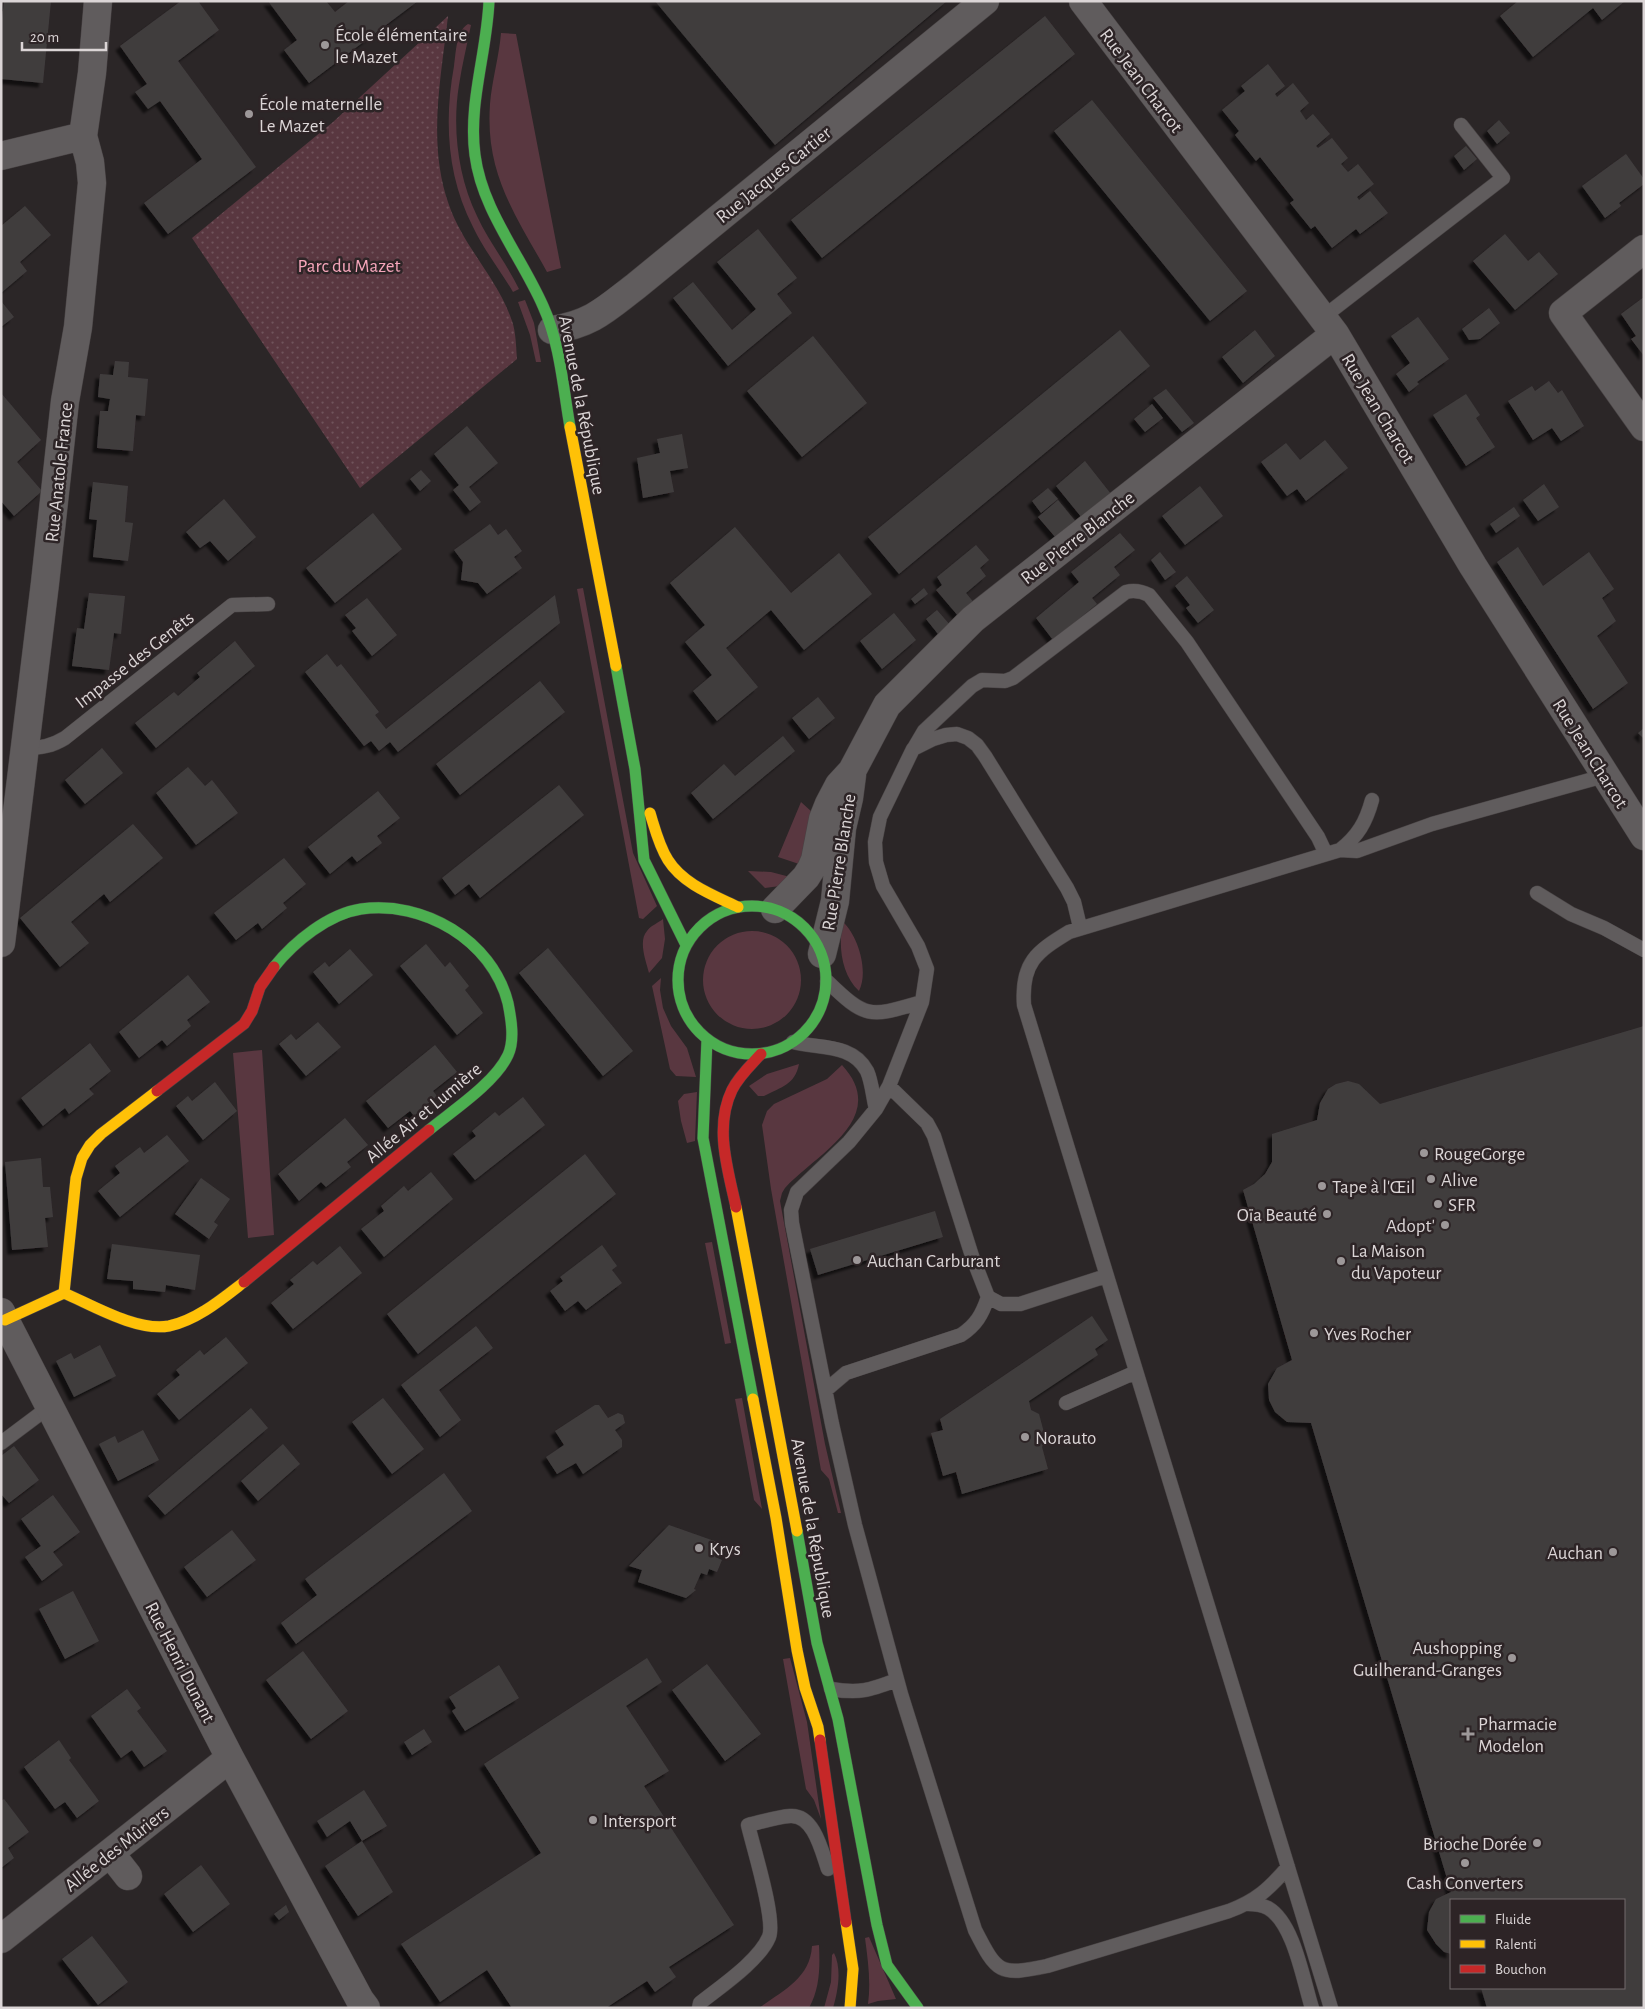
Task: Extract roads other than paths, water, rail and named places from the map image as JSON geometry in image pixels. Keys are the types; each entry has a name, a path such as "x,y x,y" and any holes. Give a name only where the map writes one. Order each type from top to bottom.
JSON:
{"main road":[{"name":"Avenue de la République","path":"489,1 489,17 475,98 473,130 475,157 483,186 546,308 552,330 635,769 644,860 686,945"},
{"name":"Avenue de la République","path":"635,769 663,851 674,867 692,884 738,907"},
{"path":"750,906 775,909 795,919 803,926 811,934 822,954 827,981 818,1016 803,1035 778,1050 761,1054 742,1053 724,1048 707,1039 696,1029 688,1017 678,988 681,959 686,945 698,929 713,916 738,907 750,906"},
{"name":"Allée Air et Lumière","path":"396,907 410,909 441,922 472,942 483,955 499,979 510,1015 510,1050 494,1076 248,1279 189,1319 167,1326 148,1326 64,1293 77,1174 84,1153 106,1130 244,1023 270,971 311,933 336,918 358,909 396,907"},
{"name":"Avenue de la République","path":"707,1039 703,1138 776,1518 797,1650 805,1688 818,1727 853,1969 850,2008"},
{"name":"Avenue de la République","path":"761,1054 742,1075 732,1091 724,1116 723,1137 732,1193 785,1460 817,1643 831,1689 887,1965 918,2008"},
{"path":"3,1316 64,1293"}],"street":[{"name":"Rue Anatole France","path":"1,943 44,592 65,401 78,326 91,193 90,162 83,136 92,73 98,1"},
{"name":"Rue Jacques Cartier","path":"552,330 577,325 600,314 985,1"},
{"name":"Rue Jean Charcot","path":"1083,1 1329,326 1473,566 1604,776 1644,836"},
{"path":"1,156 83,136"},
{"path":"1644,249 1563,313 1644,427"},
{"name":"Rue Pierre Blanche","path":"775,909 812,869 822,819 828,804 852,771 887,705 972,619 1329,326"},
{"name":"Rue Pierre Blanche","path":"822,954 834,901 842,828 849,798 852,771"},
{"name":"Rue Henri Dunant","path":"3,1316 230,1758 366,2008"},
{"name":"Allée des Mûriers","path":"4,1948 110,1853 230,1758"},
{"path":"110,1853 128,1876"}],"lane":[{"path":"1329,326 1503,178 1461,125"},
{"path":"1288,1867 1272,1887 1248,1904 1047,1966 1018,1972 1000,1968 989,1958 975,1930 897,1680 855,1524 790,1210 797,1192 849,1142 876,1109 889,1086 922,1002 927,969 918,946 883,886 876,862 875,842 880,817 913,749 924,731 972,686 982,680 1005,681 1014,678 1126,592 1134,590 1149,594 1187,642 1318,837 1333,852"},
{"name":"Impasse des Genêts","path":"24,748 47,746 65,738 232,605 268,604"},
{"path":"913,749 946,734 957,734 968,738 977,746 1068,888 1074,902 1080,927"},
{"path":"1331,2008 1024,1005 1023,989 1028,968 1038,952 1080,927 1333,852 1357,851 1432,824 1604,776"},
{"path":"1333,852 1353,840 1368,817 1372,800"},
{"path":"1537,893 1571,914 1604,928 1644,950"},
{"path":"827,981 861,1010 871,1013 885,1013 922,1002"},
{"path":"793,1042 807,1046 844,1050 856,1059 867,1071 876,1109"},
{"path":"826,1390 846,1373 960,1335 973,1327 983,1313 988,1297 972,1256 934,1136 927,1123 889,1086"},
{"path":"988,1297 1001,1304 1020,1304 1106,1276"},
{"path":"1066,1403 1136,1372"},
{"path":"1,1443 49,1407"},
{"path":"831,1689 849,1693 867,1691 897,1680"},
{"path":"700,2005 752,1961 770,1937 770,1916 748,1825 792,1816 804,1820 819,1843 845,1915"},
{"path":"1248,1904 1261,1905 1269,1909 1284,1926 1290,1938 1312,2008"}],"place":[{"name":"École élémentaire le Mazet","path":"325,45"},
{"name":"École maternelle Le Mazet","path":"249,114"},
{"name":"RougeGorge","path":"1424,1153"},
{"name":"Alive","path":"1431,1179"},
{"name":"Tape à l'Œil","path":"1322,1186"},
{"name":"SFR","path":"1438,1204"},
{"name":"Oïa Beauté","path":"1327,1214"},
{"name":"Adopt'","path":"1445,1225"},
{"name":"Auchan Carburant","path":"857,1260"},
{"name":"La Maison du Vapoteur","path":"1341,1261"},
{"name":"Yves Rocher","path":"1314,1333"},
{"name":"Norauto","path":"1025,1437"},
{"name":"Krys","path":"699,1548"},
{"name":"Auchan","path":"1613,1552"},
{"name":"Aushopping Guilherand-Granges","path":"1512,1658"},
{"name":"Pharmacie Modelon","path":"1468,1734"},
{"name":"Intersport","path":"593,1820"},
{"name":"Brioche Dorée","path":"1537,1843"},
{"name":"Cash Converters","path":"1465,1863"}],"park label":[{"name":"Parc du Mazet","path":"349,265"}]}
